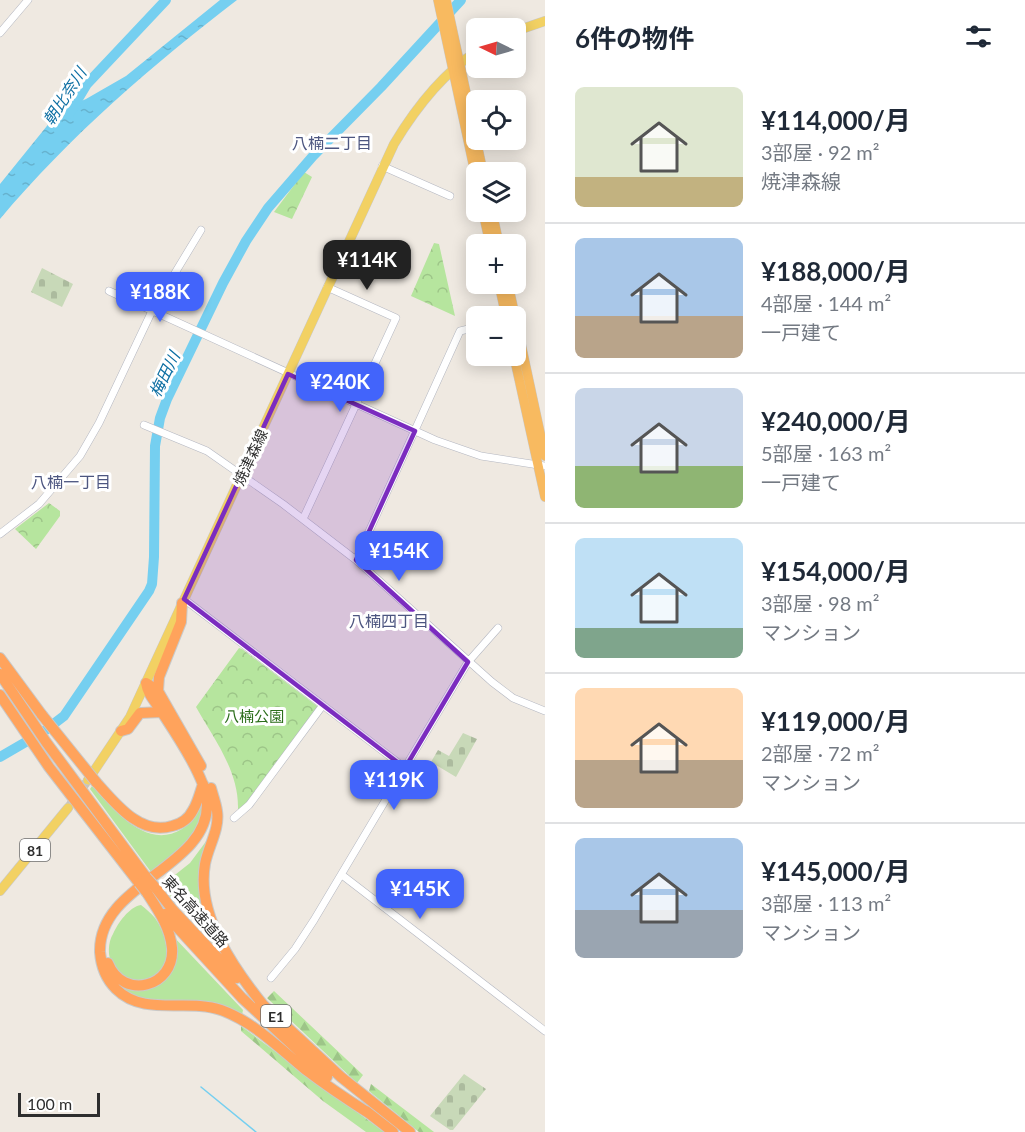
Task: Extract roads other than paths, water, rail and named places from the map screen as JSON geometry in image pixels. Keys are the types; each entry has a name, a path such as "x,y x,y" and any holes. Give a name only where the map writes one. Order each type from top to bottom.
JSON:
{"highway":[{"path":"438,0 445,7 473,162"},
{"path":"456,68 480,162"},
{"path":"517,366 542,466 545,496"},
{"path":"526,366 545,456"},
{"path":"158,691 159,677 181,622 183,601"},
{"path":"0,658 92,781 134,819 144,825 157,828 177,825 187,819 194,810 207,786"},
{"name":"東名高速道路","path":"0,674 142,880"},
{"path":"146,683 158,691 185,737 217,812 217,825 204,866 207,904 227,955 264,1006"},
{"path":"146,683 148,692 207,786 211,811 206,830 200,839 175,864 129,902 108,933 105,946 109,966 118,979 132,985 141,986 157,980 165,974 172,958 167,927 151,890"},
{"name":"東名高速道路","path":"0,695 35,748 151,890 264,1006 341,1077 410,1132"},
{"path":"121,731 128,729 140,713 162,712"},
{"path":"207,786 206,818 192,842 132,893 106,925 100,949 104,972 117,990 135,1001 151,1005 206,1006 235,1016 260,1031 344,1098 370,1114"},
{"name":"東名高速道路","path":"151,890 217,972 271,1027 393,1132"}],"main road":[{"path":"526,28 545,21"},
{"name":"焼津森線","path":"92,781 130,717 382,166 414,112 466,60"},
{"name":"81","path":"0,891 68,808"}],"street":[{"path":"0,33 28,0"},
{"path":"382,166 450,196"},
{"path":"0,534 39,504 80,456 99,423 152,311 201,230"},
{"path":"303,519 396,318 327,287"},
{"path":"109,291 435,440 481,456 542,466"},
{"path":"356,560 460,331 466,330"},
{"path":"147,426 207,451 242,475 356,560 468,662 513,698 545,711"},
{"path":"183,601 405,768"},
{"path":"272,978 295,949 342,874 468,662 498,628"},
{"path":"234,818 249,805 323,705"},
{"path":"342,874 545,1031"}],"water":[{"path":"220,0 237,0 143,76 83,130 0,219 0,184 59,111 86,99 126,76"}],"waterway":[{"name":"朝比奈川","path":"69,114 87,84 166,0"},
{"name":"梅田川","path":"0,757 43,732 64,716 149,591 152,584 154,557 155,446 160,418 223,283 246,241 268,208 313,156 381,87 461,0"},
{"path":"201,1087 256,1132"}],"tunnel":[{"path":"68,808 88,780"}],"district":[{"name":"八楠二丁目","path":"332,142"},
{"name":"八楠一丁目","path":"71,481"},
{"name":"八楠四丁目","path":"389,620"}],"park label":[{"name":"八楠公園","path":"254,716"}]}
